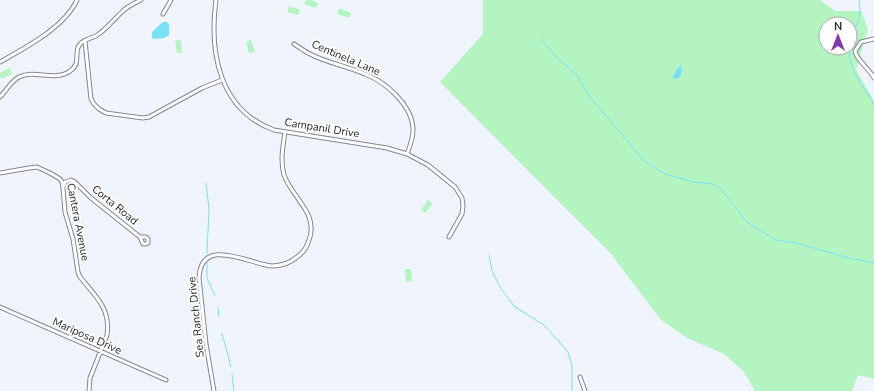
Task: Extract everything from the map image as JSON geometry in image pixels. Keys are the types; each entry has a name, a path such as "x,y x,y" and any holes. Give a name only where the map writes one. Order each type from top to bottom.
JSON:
{"street":[{"path":"0,62 48,32 70,12 77,0"},
{"path":"0,96 11,83 21,76 32,74 64,74 69,72 76,64 79,44 105,30 124,10 141,0"},
{"path":"163,14 171,0"},
{"name":"Campanil Drive","path":"216,0 214,22 218,62 222,80 233,101 247,115 266,127 285,132 378,146 407,154 428,165 452,184 460,193 463,202 462,214 449,237"},
{"path":"874,38 863,41 859,44 855,51 856,56 866,66 874,78"},
{"path":"85,41 91,98 94,104 106,113 138,118 149,117 202,88 222,80"},
{"name":"Centinela Lane","path":"294,44 311,54 366,74 390,90 406,109 412,121 412,140 407,154"},
{"name":"Sea Ranch Drive","path":"214,391 206,344 199,278 200,271 204,263 212,256 222,254 266,265 284,264 294,260 302,254 310,238 311,223 308,214 283,172 282,158 285,132"},
{"name":"Cantera Avenue","path":"0,172 28,168 43,169 57,177 62,182 65,212 73,239 78,272 102,304 107,316 107,335 90,378 89,391"},
{"name":"Corta Road","path":"63,188 65,182 71,180 75,182 91,198 140,237"},
{"name":"Mariposa Drive","path":"0,307 166,380"},
{"path":"580,377 585,391"}],"green space":[{"path":"306,0 311,0 318,3 316,8 304,4"},
{"path":"483,0 820,0 835,11 861,11 868,29 856,70 874,101 874,379 858,375 852,391 755,391 744,372 724,354 687,338 661,320 611,254 440,82 483,34"},
{"path":"289,6 300,10 298,15 287,12"},
{"path":"339,8 351,13 349,18 337,14"},
{"path":"181,40 182,53 177,53 175,41"},
{"path":"251,40 255,52 249,53 246,42"},
{"path":"10,68 12,74 1,79 0,73"},
{"path":"428,200 433,203 425,213 421,210"},
{"path":"405,269 411,269 412,281 406,282"}],"water":[{"path":"163,22 167,22 169,25 169,35 164,38 153,39 152,32"},
{"path":"681,64 682,72 679,78 674,79 673,76 676,69 679,68"}],"waterway":[{"path":"858,22 860,13 859,0"},
{"path":"541,39 559,60 576,74 590,97 645,162 665,174 693,182 713,184 720,188 747,222 776,240 796,243 849,258 874,263"},
{"path":"849,56 857,78 874,105"},
{"path":"206,183 209,209 207,254"},
{"path":"489,255 492,271 501,289 515,307 544,325 568,352 572,366 572,391"},
{"path":"207,263 207,278 215,296"},
{"path":"218,308 219,316"},
{"path":"222,333 231,367"},
{"path":"232,374 234,391"}]}
